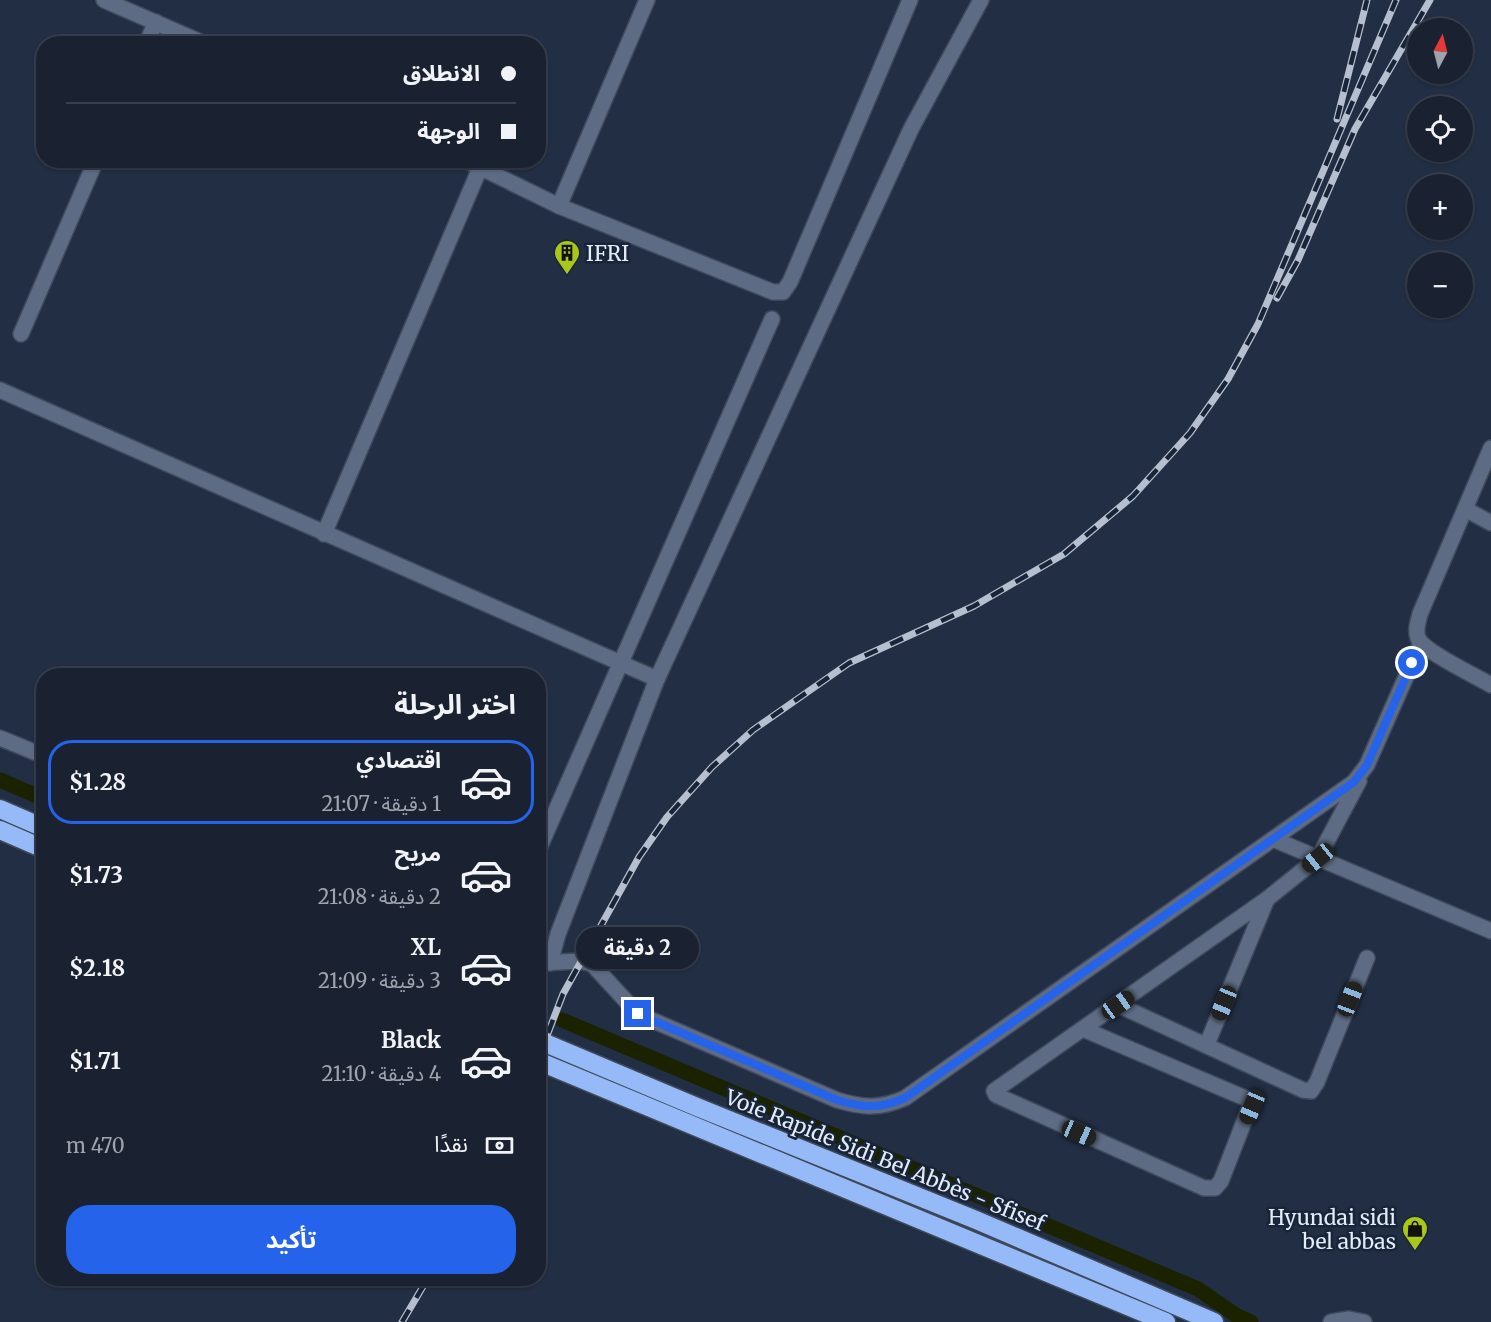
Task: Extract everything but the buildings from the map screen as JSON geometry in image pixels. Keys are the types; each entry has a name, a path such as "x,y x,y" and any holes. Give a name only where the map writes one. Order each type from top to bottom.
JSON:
{"highway":[{"path":"0,809 36,825"},
{"path":"0,830 36,846"},
{"name":"Voie Rapide Sidi Bel Abbès - Sfisef","path":"546,1043 976,1220 1214,1322"},
{"name":"Voie Rapide Sidi Bel Abbès - Sfisef","path":"546,1064 1166,1322"}],"street":[{"path":"104,0 187,36"},
{"path":"559,206 647,0"},
{"path":"324,534 480,168 559,206 774,291 783,292 790,282 910,0"},
{"path":"546,959 558,934 657,680 911,129 981,0"},
{"path":"150,36 156,22"},
{"path":"21,334 93,168"},
{"path":"546,833 772,319"},
{"path":"0,390 657,680"},
{"path":"1491,448 1420,614 1417,636 1421,643 1491,685"},
{"path":"1465,509 1491,523"},
{"path":"1083,1029 1252,1101 1252,1107 1221,1181 1215,1188 1204,1188 995,1095 997,1087 1118,1005 1267,899 1318,858 1367,765 1421,643"},
{"path":"0,738 36,753"},
{"path":"546,963 581,961 592,964 602,973 622,1000 638,1014 837,1100 858,1107 875,1108 905,1098 1354,782 1367,765"},
{"path":"1273,839 1491,931"},
{"path":"1207,1044 1267,899"},
{"path":"1118,1005 1303,1090 1311,1091 1317,1082 1367,958"},
{"path":"1331,1322 1349,1319 1364,1322"}],"waterway":[{"path":"0,780 36,796"},
{"path":"562,1020 1198,1289 1237,1316 1251,1322"}],"railway":[{"path":"1337,119 1367,0"},
{"path":"546,1038 563,994 639,857 667,817 712,767 753,730 849,663 974,606 1064,554 1133,496 1190,433 1228,379 1258,324 1396,0"},
{"path":"1277,298 1298,260 1355,129 1430,0"},
{"path":"402,1322 423,1286"}],"place":[{"name":"IFRI","path":"567,276"},
{"name":"Hyundai sidi bel abbas","path":"1415,1252"}],"route":[{"path":"638,1014 858,1107 875,1108 905,1098 1354,782 1367,765 1412,663"}]}
